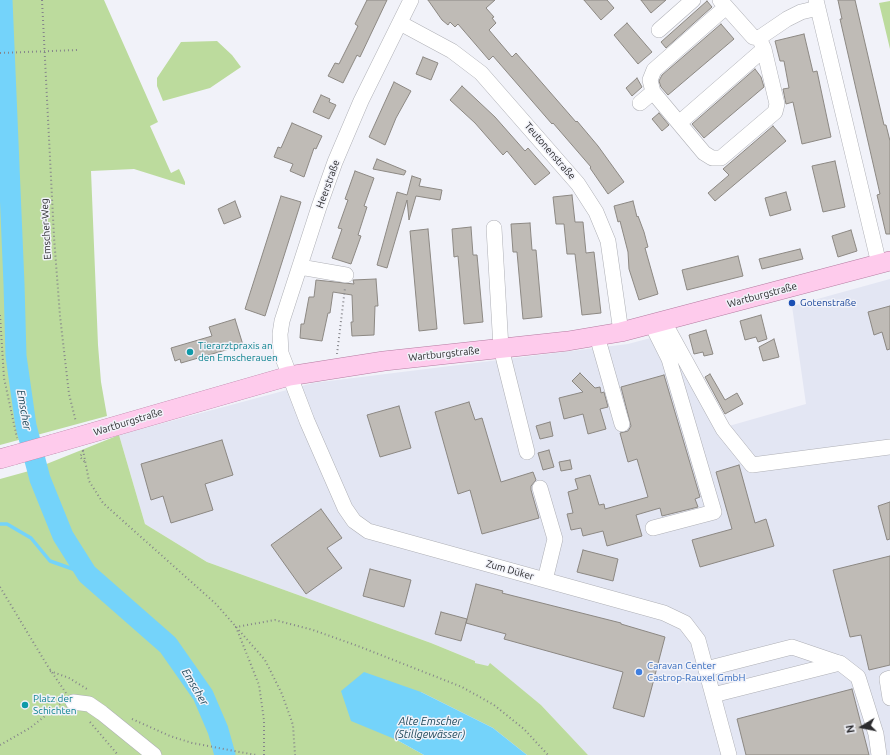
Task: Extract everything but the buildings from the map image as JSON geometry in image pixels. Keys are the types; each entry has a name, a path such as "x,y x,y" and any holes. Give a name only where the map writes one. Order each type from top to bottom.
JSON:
{"main road":[{"name":"Wartburgstraße","path":"10,452 53,444 81,443 289,376 384,361 568,341 621,332 885,262"}],"street":[{"name":"Heerstraße","path":"289,376 281,352 280,334 282,321 335,162 361,102 411,0"},
{"path":"659,30 693,0"},
{"path":"723,3 753,37 762,43 777,104 775,112 722,158 712,158 704,153 653,92 650,80 654,70 723,3"},
{"path":"678,123 787,19 817,4 885,262"},
{"name":"Teutonenstraße","path":"400,23 452,51 481,73 578,184 596,212 608,241 621,332"},
{"path":"640,104 653,92"},
{"path":"494,228 501,348 527,452"},
{"path":"300,267 346,275"},
{"path":"658,323 723,429 752,466 890,447"},
{"path":"653,528 714,512 658,323"},
{"path":"597,336 622,424"},
{"name":"Zum Düker","path":"289,376 345,508 354,521 368,531 664,613 684,623 698,640 728,755"},
{"path":"540,488 555,539 545,580"},
{"path":"706,669 792,647 840,663 858,677 876,734 879,755"},
{"path":"713,695 840,663"},
{"path":"890,678 887,678 890,698"},
{"path":"68,702 89,704 154,755"}],"path":[{"name":"Emscher-Weg","path":"42,0 60,316 69,394 89,481 103,503 216,604 265,660 282,694 293,725 296,755"},
{"path":"0,53 77,50"},
{"path":"336,368 346,275"},
{"path":"0,315 10,452"},
{"path":"0,587 50,671 69,678 92,693"},
{"path":"264,755 264,720 259,685 236,627 275,620 313,630 424,671 462,687 494,705 524,729 548,755"},
{"path":"0,745 30,728 68,702"},
{"path":"127,716 148,727 192,743 256,755"}],"shaded area":[{"path":"890,279 890,755 588,755 541,705 489,664 488,667 475,663 475,661 431,643 207,562 145,524 119,435 313,383 628,344 677,331 729,426 806,404 792,306"}],"green space":[{"path":"0,0 104,0 158,122 150,126 171,173 179,169 185,185 134,169 91,171 98,345 101,382 107,416 0,445"},
{"path":"890,1 890,49 879,3"},
{"path":"217,41 232,55 241,67 210,88 163,101 157,86 157,78 181,42"},
{"path":"119,435 145,524 207,562 431,643 475,661 475,663 488,666 490,663 541,705 588,755 527,755 493,728 421,692 397,740 424,755 0,755 0,479 29,471"}],"water":[{"name":"Alte Emscher (Stillgewässer)","path":"364,672 421,692 493,728 527,755 424,755 397,740 351,721 341,691"}],"waterway":[{"name":"Emscher","path":"2,0 16,356 26,426 40,479 63,536 87,574 168,645 203,695 218,730 225,755"},
{"path":"0,524 7,524 31,538 50,561 87,574"}],"place":[{"name":"Gotenstraße","path":"792,303"},
{"name":"Tierarztpraxis an den Emscherauen","path":"190,352"},
{"name":"Caravan Center Castrop-Rauxel GmbH","path":"639,672"},
{"name":"Platz der Schichten","path":"25,705"}]}
